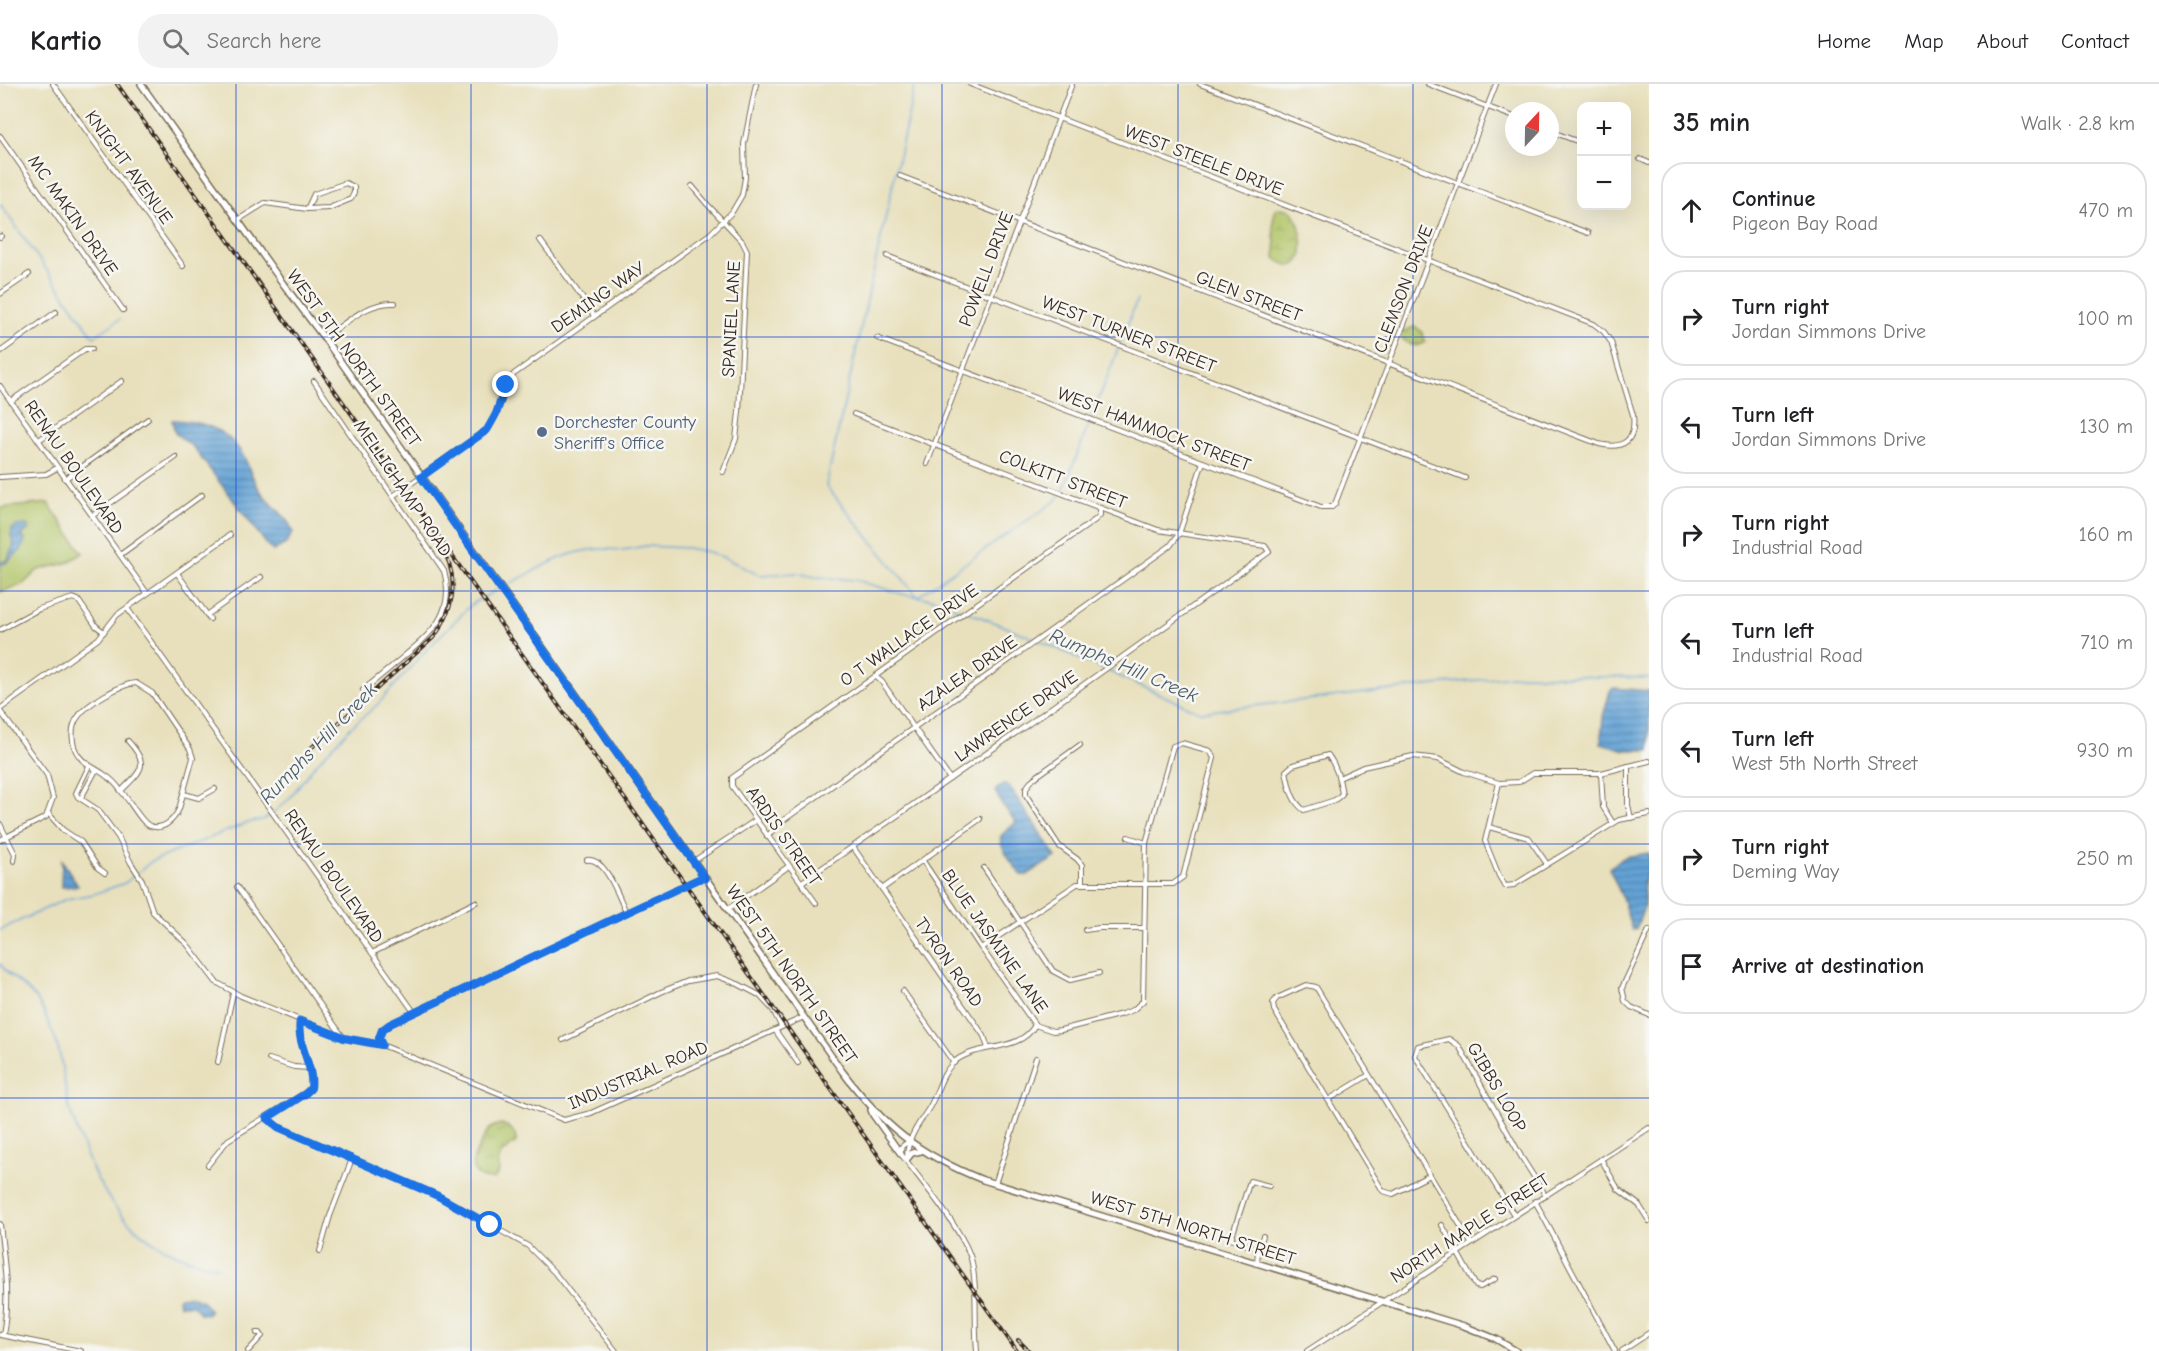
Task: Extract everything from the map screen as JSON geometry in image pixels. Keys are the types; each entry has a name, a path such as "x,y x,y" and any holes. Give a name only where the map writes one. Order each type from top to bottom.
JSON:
{"main road":[{"name":"WEST 5TH NORTH STREET","path":"141,84 324,338 842,1071 871,1108 923,1152 956,1169 995,1184 1464,1326 1496,1339 1516,1351"},
{"path":"871,1108 873,1115 901,1154"},
{"path":"907,1159 912,1153 923,1152"}],"street":[{"name":"KNIGHT AVENUE","path":"52,84 183,266"},
{"name":"DEMING WAY","path":"393,496 487,430 496,414 506,385 514,374 724,222 738,203 744,188 744,144 756,84"},
{"name":"WEST STEELE DRIVE","path":"970,84 1599,326 1611,342 1633,415 1633,430 1629,439 1617,446 1606,446 1588,440"},
{"name":"POWELL DRIVE","path":"927,464 1072,84"},
{"path":"1200,84 1588,233"},
{"path":"1428,84 1505,114"},
{"name":"CLEMSON DRIVE","path":"1335,504 1496,84"},
{"path":"1559,134 1577,141"},
{"name":"MC MAKIN DRIVE","path":"0,136 123,310"},
{"path":"1640,159 1649,163"},
{"name":"GLEN STREET","path":"900,176 1588,440"},
{"path":"238,220 265,203 307,209 329,208 353,196 354,187 346,183 314,194 307,209"},
{"name":"SPANIEL LANE","path":"692,186 742,241 747,251 738,427 736,439 723,472"},
{"path":"540,240 594,317"},
{"name":"WEST TURNER STREET","path":"887,256 1465,478"},
{"path":"0,294 29,274"},
{"path":"324,338 373,306 395,303"},
{"path":"0,352 56,312"},
{"name":"WEST HAMMOCK STREET","path":"877,338 1321,507 1327,509 1335,504"},
{"path":"11,401 85,349 92,349"},
{"path":"39,440 122,381"},
{"name":"MELLICHAMP ROAD","path":"314,381 444,571 448,586 447,599 441,618 432,631 363,690"},
{"name":"RENAU BOULEVARD","path":"0,386 147,593"},
{"name":"COLKITT STREET","path":"854,414 1158,530 1268,548"},
{"path":"65,478 148,419"},
{"path":"92,516 176,457"},
{"name":"AZALEA DRIVE","path":"767,837 778,824 1166,550 1179,534 1201,474 1203,462"},
{"path":"0,477 46,474 57,468"},
{"path":"120,555 202,495"},
{"name":"O T WALLACE DRIVE","path":"731,783 732,778 738,772 1095,520 1100,515 1100,507"},
{"path":"0,840 40,820 48,813 53,798 47,775 0,710 98,639 115,617 230,535"},
{"name":"LAWRENCE DRIVE","path":"802,882 1253,565 1268,554 1268,548"},
{"path":"177,573 209,617 261,577"},
{"path":"0,630 39,609 73,598 78,600 96,626 104,632"},
{"name":"RENAU BOULEVARD","path":"127,608 414,1012"},
{"path":"875,676 882,682 951,779"},
{"path":"136,683 152,693 190,749 193,758 176,817 162,827 152,827 145,823 121,791 106,775 96,770 77,755 72,729 78,717 114,689 126,684 136,683"},
{"path":"121,791 140,773 142,766 139,753 128,741"},
{"name":"BLUE JASMINE LANE","path":"923,861 1035,1025 1053,1030 1061,1030 1141,1007 1144,995 1144,928 1145,884 1146,843 1173,746 1182,743 1210,751 1214,758 1183,877 1173,884 1145,884"},
{"path":"1080,745 1033,779 1026,788 1026,795 1059,846 1082,865 1082,884"},
{"path":"1328,755 1334,763 1339,778 1342,794 1335,800 1304,810 1297,805 1286,771 1293,765 1328,755"},
{"path":"1339,778 1363,767 1413,756 1438,759 1464,772 1499,783 1519,782 1533,773 1601,773 1649,761"},
{"path":"89,765 76,791 81,798 96,770"},
{"path":"1628,766 1628,805 1631,818"},
{"path":"1601,773 1603,807 1613,824"},
{"name":"ARDIS STREET","path":"731,783 767,837 816,903"},
{"path":"1499,783 1485,842 1505,886 1514,885 1619,820 1649,814"},
{"path":"184,794 199,798 215,789"},
{"name":"INDUSTRIAL ROAD","path":"81,798 98,810 118,837 142,880 153,912 187,944 216,982 233,993 300,1021 344,1038 382,1045 564,1120 591,1113 804,1017"},
{"path":"48,813 63,830 81,842 98,868 105,873"},
{"path":"883,891 980,819"},
{"path":"693,861 756,820"},
{"path":"0,824 15,854 14,861"},
{"path":"1489,826 1529,838 1547,864"},
{"path":"1128,837 1146,843"},
{"name":"TYRON ROAD","path":"853,847 933,960 984,1036 988,1048"},
{"path":"587,860 596,861 603,868 626,912"},
{"path":"728,909 789,866"},
{"path":"984,868 1058,975 1070,980 1099,973"},
{"path":"382,1045 379,1038 382,1030 414,1012 626,912 698,879 705,878"},
{"path":"981,948 1074,886 1145,884"},
{"path":"237,887 344,1038"},
{"path":"372,953 476,902"},
{"path":"1084,930 1144,928"},
{"path":"1649,930 1622,988 1625,1001 1631,1007 1649,1015"},
{"path":"563,1040 661,992 688,981 717,976 759,995 773,1010 781,1026"},
{"path":"1430,1175 1397,1192 1387,1193 1274,1010 1273,1004 1277,998 1306,985 1316,987 1369,1075 1430,1175 1471,1243"},
{"path":"903,991 954,1063"},
{"path":"218,1062 233,993"},
{"path":"208,1165 228,1140 310,1090 312,1082 299,1036 300,1021"},
{"path":"977,1351 975,1284 971,1259 958,1233 901,1154 901,1147 909,1141 931,1105 943,1077 954,1063 971,1053 1020,1039 1031,1032 1035,1025"},
{"path":"775,1030 798,1063"},
{"name":"GIBBS LOOP","path":"1514,1215 1415,1056 1418,1046 1449,1039 1459,1046 1544,1195"},
{"path":"995,1184 1036,1058"},
{"path":"269,1059 294,1067 309,1068"},
{"path":"1328,1100 1369,1075"},
{"path":"267,1118 278,1127 438,1196 528,1246 554,1272 616,1351"},
{"name":"NORTH MAPLE STREET","path":"1306,1351 1649,1128"},
{"path":"909,1141 907,1159 912,1170"},
{"path":"320,1251 330,1216 352,1159"},
{"path":"1601,1159 1618,1189 1639,1205 1649,1221"},
{"path":"1258,1249 1231,1239 1250,1181 1269,1186"},
{"path":"1535,1201 1615,1351"},
{"path":"0,1224 7,1299 7,1319 1,1335 81,1351"},
{"path":"1442,1225 1476,1286 1480,1287 1495,1280"},
{"path":"1257,1264 1258,1249 1263,1236"},
{"path":"248,1351 262,1336 257,1333"},
{"path":"1622,1351 1649,1333"}],"green space":[{"path":"1277,208 1291,211 1300,229 1302,251 1295,265 1287,265 1275,258 1273,220"},
{"path":"1414,327 1421,331 1424,337 1425,342 1422,344 1412,345 1400,337 1401,332"},
{"path":"48,503 83,553 67,563 38,570 23,584 0,592 0,508"},
{"path":"501,1124 512,1130 516,1142 500,1156 499,1171 494,1179 480,1176 473,1169 476,1153 489,1129"}],"water":[{"path":"172,420 205,425 231,440 245,459 259,489 290,525 293,532 286,544 273,551 268,546 193,447 175,433"},
{"path":"27,525 29,529 22,535 25,540 21,550 6,563 0,565 0,562 8,560 14,543 11,537 12,529 16,526"},
{"path":"1614,688 1649,691 1649,750 1625,750 1601,743 1603,717 1610,691"},
{"path":"1003,784 1009,786 1056,857 1027,875 1019,872 1002,845 1001,836 1016,822 995,791"},
{"path":"1649,853 1649,873 1644,880 1643,908 1636,929 1632,930 1622,897 1609,868 1625,857"},
{"path":"62,860 78,886 61,887"},
{"path":"190,1296 203,1301 210,1311 207,1314 200,1313 193,1305 179,1305 180,1297"}],"waterway":[{"path":"915,84 826,486 917,596"},
{"path":"0,204 94,337 120,319"},
{"path":"1063,491 1137,300"},
{"path":"918,596 1061,495"},
{"name":"Rumphs Hill Creek","path":"603,549 623,550 646,546 687,548 709,552 759,575 797,573 815,577 856,580 902,594 934,599 963,611"},
{"name":"Rumphs Hill Creek","path":"503,587 563,557 588,550 602,549"},
{"name":"Rumphs Hill Creek","path":"0,930 66,899 94,894 125,883 152,861 247,823 265,819 288,800 314,766 350,728 376,706 426,650 472,604 497,590"},
{"name":"Rumphs Hill Creek","path":"968,612 1036,639"},
{"name":"Rumphs Hill Creek","path":"1040,641 1200,712 1521,675 1649,678"},
{"path":"0,964 35,997 44,1013 56,1040 69,1107 75,1124 91,1166 116,1208 131,1225 168,1251 217,1267"}],"railway":[{"path":"117,84 1017,1351"},
{"path":"311,748 434,637 441,627 450,607 453,586 445,553"},
{"path":"1018,1340 1029,1351"}],"place":[{"name":"Dorchester County Sheriff's Office","path":"542,432"}],"route":[{"path":"490,1225 438,1196 278,1127 267,1118 311,1088 312,1082 299,1036 300,1021 357,1042 382,1045 379,1038 382,1030 390,1024 626,912 698,879 705,878 421,477 487,430 493,422 506,385"}]}
